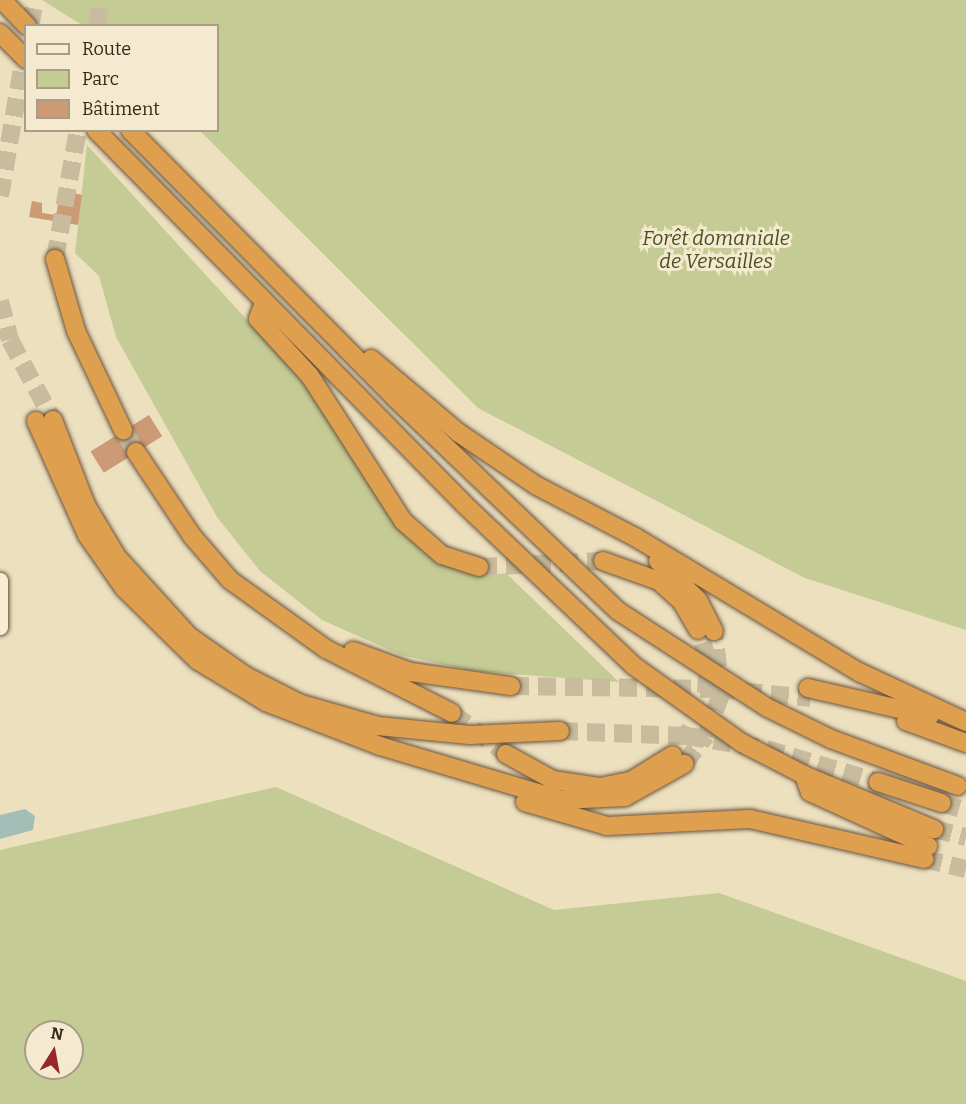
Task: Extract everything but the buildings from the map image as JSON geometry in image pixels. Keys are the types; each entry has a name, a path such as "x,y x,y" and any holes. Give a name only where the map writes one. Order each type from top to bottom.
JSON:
{"highway":[{"path":"2,0 25,24"},
{"path":"15,0 38,24"},
{"path":"0,33 24,57"},
{"path":"98,132 264,303 588,627 675,698 804,775 810,792 929,845 742,818 592,824 380,746 242,689 159,626 87,535 44,421 86,505 117,557 189,636 246,676 301,704 378,726 470,735 560,731"},
{"path":"131,132 355,353 396,399 610,604 768,708 831,739 958,786"},
{"path":"56,259 76,331 123,430"},
{"path":"264,303 258,319 310,376 403,521 442,555 479,567"},
{"path":"355,353 375,360 459,433 537,486 663,564 698,600 706,631 682,602 659,581 632,567 603,561"},
{"path":"136,452 192,536 230,580 326,649 452,713"},
{"path":"537,486 635,537 859,672 966,722"},
{"path":"267,607 326,639 411,672 511,686"},
{"path":"966,729 875,700 809,693 914,723 966,743"},
{"path":"380,746 523,791 578,801 625,797 679,760 631,781 594,787 553,780 506,754"},
{"path":"878,782 942,803"}],"main road":[{"path":"0,580 0,627"}],"green space":[{"name":"Forêt domaniale de Versailles","path":"42,0 966,0 966,630 805,578 478,408 201,132 219,132 219,24 80,24"},
{"path":"87,145 300,378 404,534 445,565 486,576 506,573 619,682 473,671 401,655 322,620 260,571 217,517 116,337 99,276 75,253"},
{"path":"276,787 554,910 719,893 966,981 966,1104 0,1104 0,850"}],"water":[{"path":"25,809 35,816 33,830 0,839 0,815"}],"tunnel":[{"path":"30,24 35,0"},
{"path":"97,24 101,0"},
{"path":"0,196 24,58"},
{"path":"55,259 78,132"},
{"path":"0,301 10,340 53,420"},
{"path":"123,430 136,452"},
{"path":"479,567 603,561"},
{"path":"683,744 706,693 708,660 698,630"},
{"path":"684,764 706,736 721,694 714,631"},
{"path":"511,686 717,689 811,698"},
{"path":"452,713 506,754"},
{"path":"560,731 687,736 766,749 878,782"},
{"path":"942,803 966,811"},
{"path":"934,829 966,837"},
{"path":"924,859 966,869"}]}
